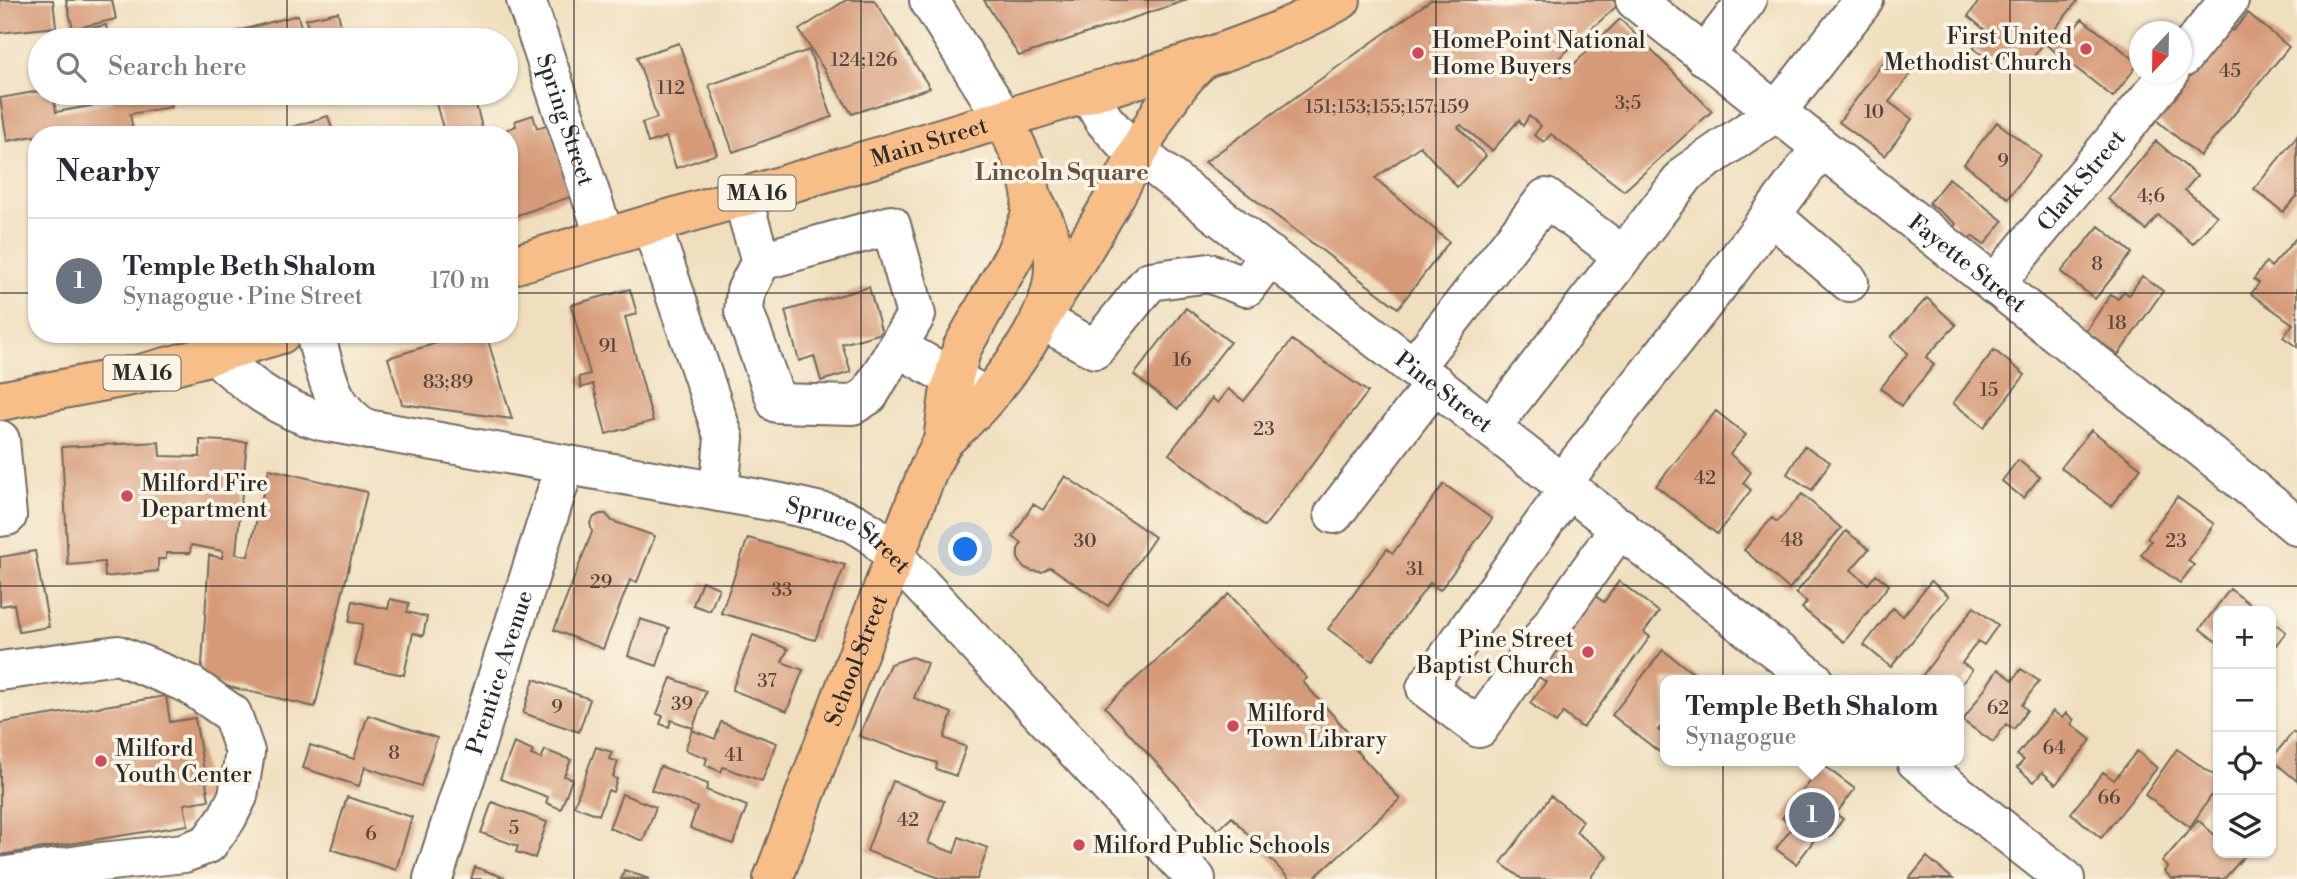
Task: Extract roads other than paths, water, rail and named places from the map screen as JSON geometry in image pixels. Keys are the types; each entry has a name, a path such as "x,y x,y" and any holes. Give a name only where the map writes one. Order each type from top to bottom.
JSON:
{"main road":[{"name":"Main Street","path":"518,263 1206,57 1289,27 1341,0"},
{"path":"1040,319 1115,197 1167,99 1184,77 1206,57"},
{"name":"School Street","path":"773,879 930,466 943,441 953,378 969,332 1026,230 1032,197 1026,167 1004,119"},
{"name":"School Street","path":"943,441 988,398 1015,361 1040,319 1052,288 1055,260 1047,229 1032,197"},
{"name":"MA 16","path":"0,401 136,374 251,343"}],"street":[{"name":"Spring Street","path":"526,0 605,238"},
{"path":"929,0 1004,119"},
{"name":"Fayette Street","path":"1635,0 2297,526"},
{"path":"1704,56 1747,0"},
{"path":"1491,427 1687,173 1776,112 1864,0"},
{"path":"2192,46 2230,0"},
{"name":"Clark Street","path":"1994,285 2161,84"},
{"name":"Pine Street","path":"1088,93 1104,120 1124,142 1808,675"},
{"path":"1620,527 1479,729 1426,688 1566,485 1821,148"},
{"path":"742,197 761,261 746,291 744,312 777,403 853,405 862,402 869,395 916,314 891,225 761,261"},
{"path":"1334,514 1424,375 1546,198 1622,255"},
{"path":"1771,215 1849,282"},
{"path":"651,224 724,438 719,492"},
{"path":"1040,319 1095,349 1150,281 1209,273 1246,286 1270,255"},
{"name":"Spruce Street","path":"318,343 336,400 346,415 368,430"},
{"path":"897,347 988,398"},
{"name":"Spruce Street","path":"215,354 267,397 290,410 322,421 792,505 842,518 872,534 1196,879"},
{"path":"0,440 7,516 0,517"},
{"name":"Prentice Avenue","path":"433,879 565,465"},
{"path":"0,671 118,655 189,684 232,713 244,752 238,796 228,818 208,844 184,853 0,877"},
{"path":"1922,766 2065,879"}],"place":[{"name":"First United Methodist Church","path":"2086,49"},
{"name":"HomePoint National Home Buyers","path":"1418,53"},
{"name":"Milford Fire Department","path":"127,496"},
{"name":"Pine Street Baptist Church","path":"1588,652"},
{"name":"Milford Town Library","path":"1233,726"},
{"name":"Milford Youth Center","path":"101,761"},
{"name":"Temple Beth Shalom","path":"1812,815"},
{"name":"Milford Public Schools","path":"1079,845"}],"district":[{"name":"Lincoln Square","path":"1062,172"}]}
